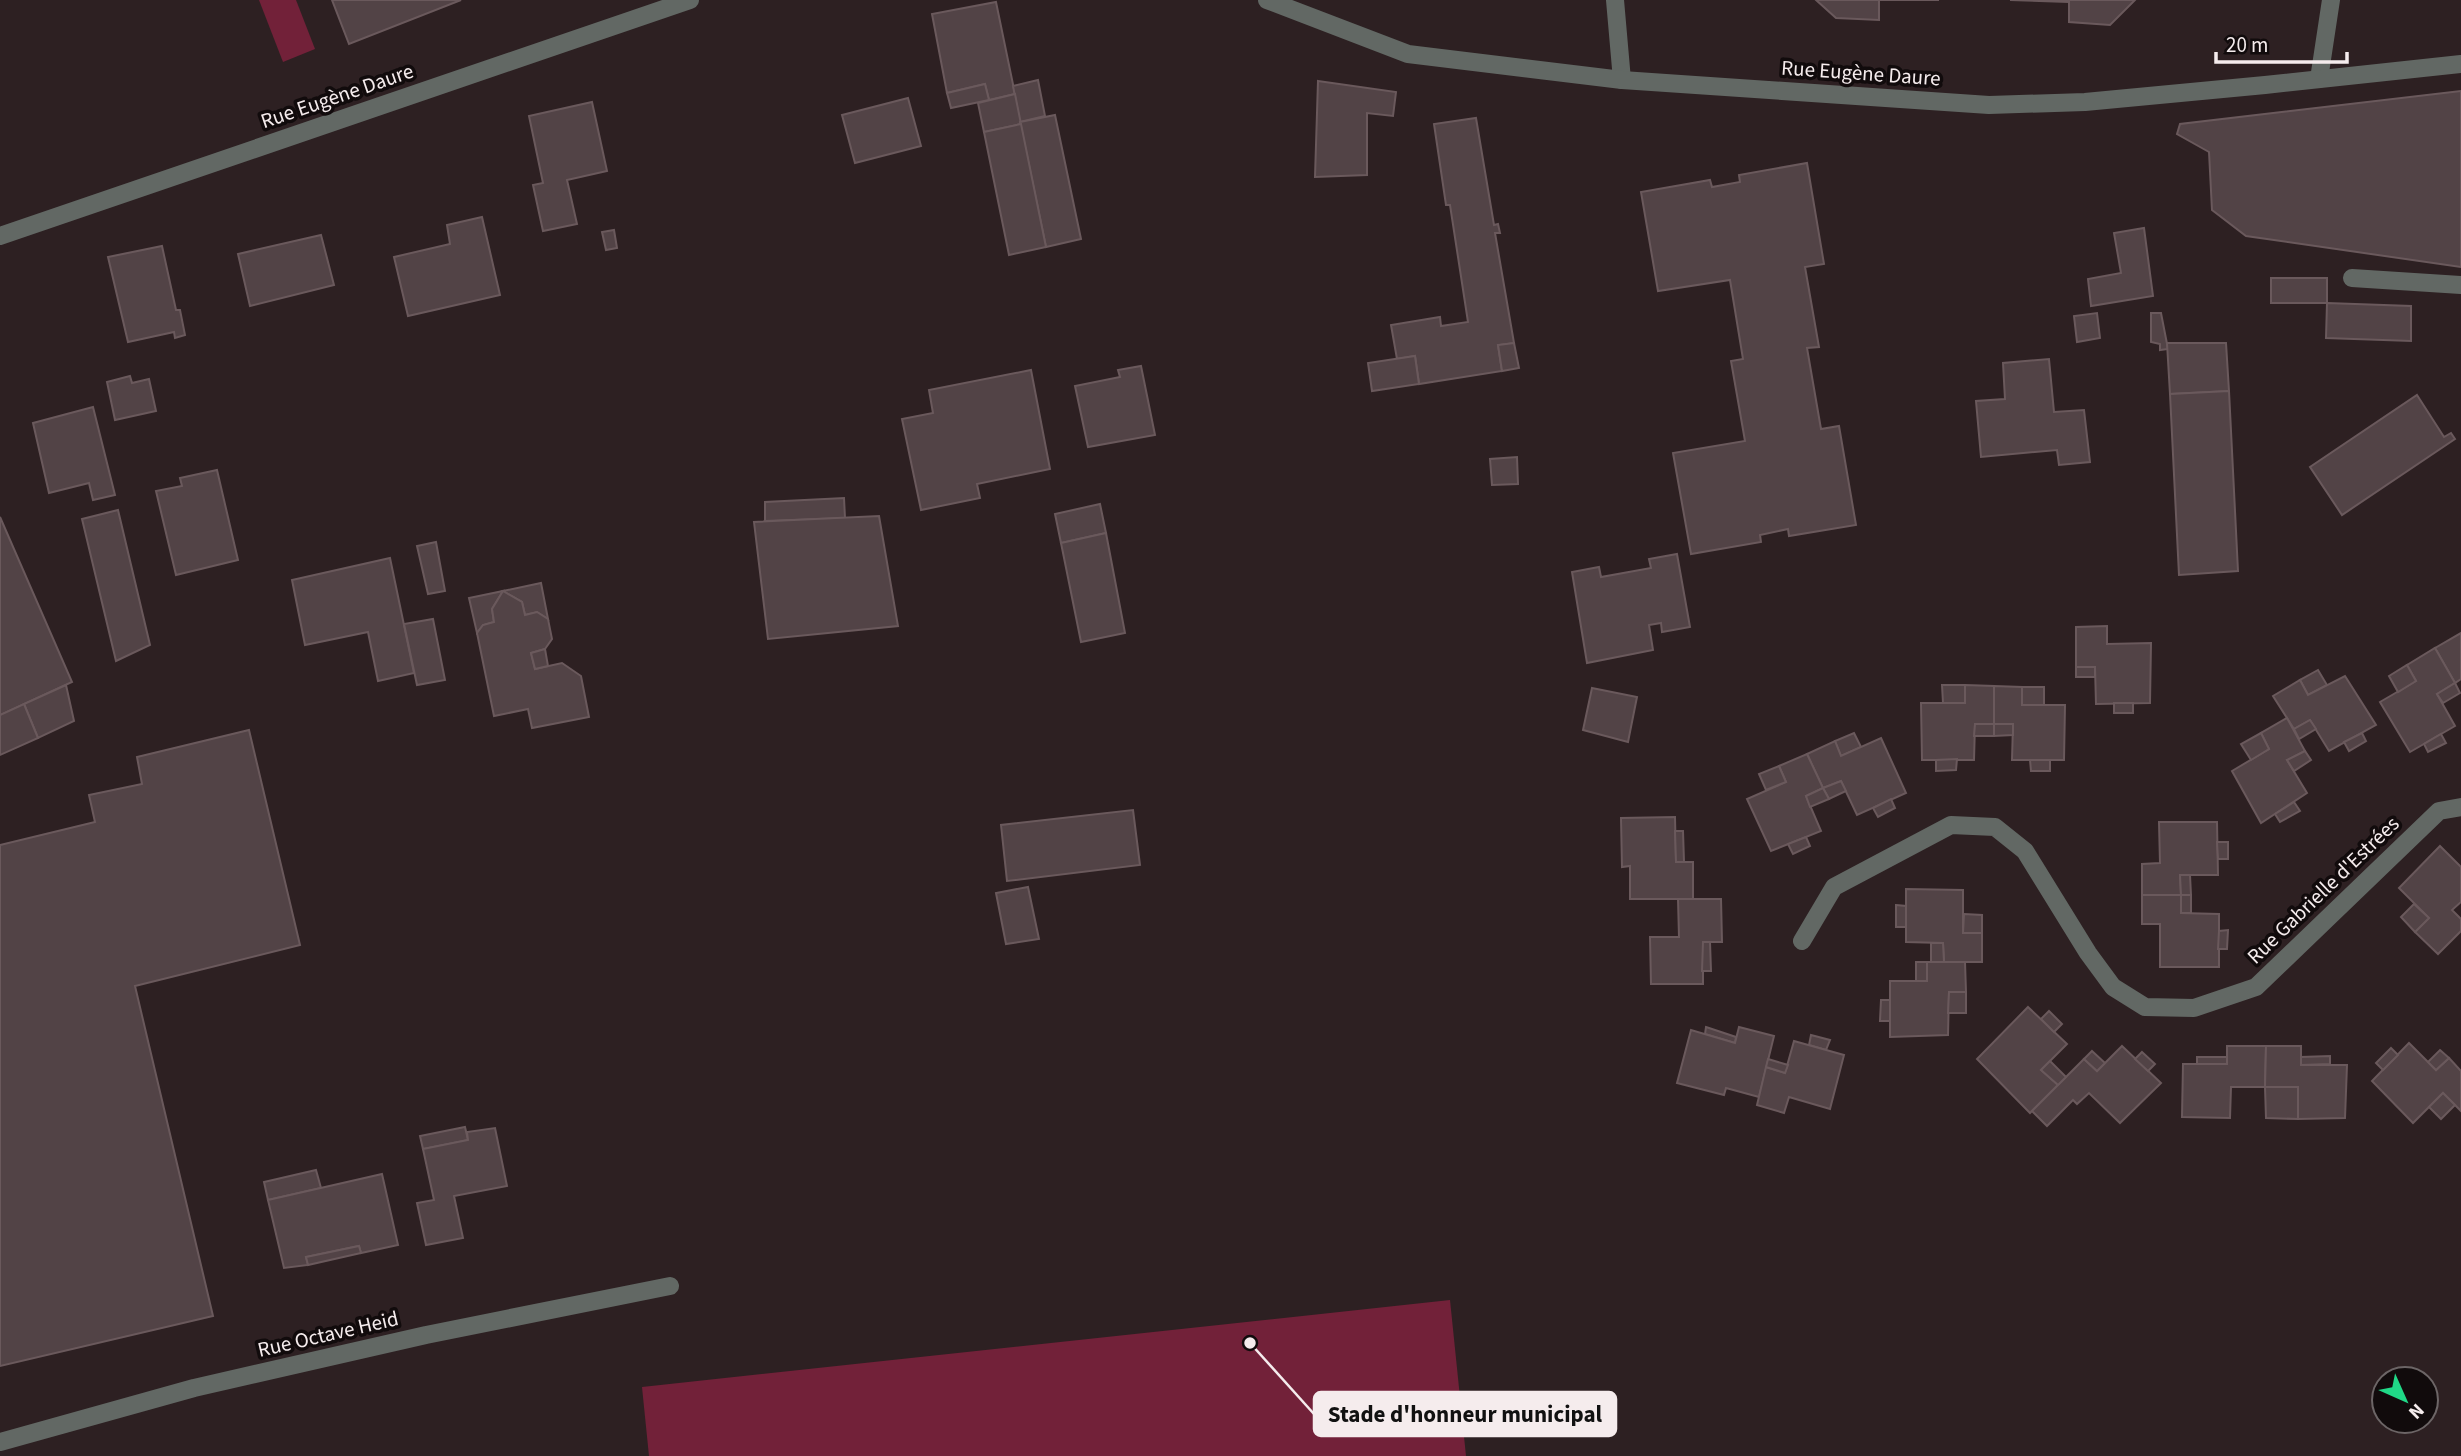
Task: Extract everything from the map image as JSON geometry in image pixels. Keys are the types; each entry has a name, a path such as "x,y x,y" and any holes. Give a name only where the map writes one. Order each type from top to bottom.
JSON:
{"street":[{"name":"Rue Eugène Daure","path":"0,236 690,0"},
{"name":"Rue Eugène Daure","path":"1267,0 1408,54 1622,80 1989,105 2085,102 2461,64"},
{"path":"1615,0 1622,80"},
{"path":"2319,79 2331,0"},
{"path":"2352,278 2461,285"},
{"name":"Rue Gabrielle d'Estrées","path":"1802,941 1834,887 1951,825 1995,827 2025,851 2088,953 2113,987 2145,1007 2194,1008 2256,987 2439,811 2461,807"},
{"name":"Rue Octave Heid","path":"0,1442 194,1388 426,1335 670,1286"}],"shaded area":[{"path":"259,0 296,0 315,49 283,62"},
{"path":"1450,1300 1466,1456 649,1456 642,1387"}],"building":[{"path":"332,0 461,0 349,44"},
{"path":"1816,0 1879,0 1879,20 1836,18"},
{"path":"2010,0 2135,0 2110,25 2069,22 2069,2"},
{"path":"996,2 1015,94 989,100 985,84 947,93 932,14"},
{"path":"1038,80 1045,116 1020,122 1013,86"},
{"path":"1318,81 1396,92 1393,116 1367,113 1367,175 1315,177"},
{"path":"985,84 989,100 951,108 947,93"},
{"path":"2461,91 2461,267 2246,236 2212,210 2209,152 2177,134 2180,124"},
{"path":"1015,94 1021,124 984,132 978,103"},
{"path":"908,98 921,146 855,163 842,115"},
{"path":"592,102 607,171 567,180 577,224 543,231 533,185 543,183 529,116"},
{"path":"1055,115 1081,239 1046,247 1020,122"},
{"path":"1476,118 1494,225 1498,224 1500,233 1495,233 1514,343 1498,345 1502,371 1419,384 1415,356 1397,359 1391,325 1440,317 1441,326 1468,322 1434,124"},
{"path":"1021,124 1046,247 1009,255 984,132"},
{"path":"1807,163 1824,264 1805,267 1819,347 1807,348 1821,429 1839,426 1856,525 1789,536 1788,529 1760,535 1761,542 1691,554 1673,453 1745,441 1731,361 1743,359 1730,280 1658,291 1641,192 1710,180 1712,187 1740,182 1739,175"},
{"path":"482,217 500,295 408,316 394,257 450,244 447,225"},
{"path":"2144,228 2153,296 2091,306 2088,279 2121,273 2114,233"},
{"path":"614,230 617,248 606,250 602,232"},
{"path":"321,235 334,285 250,306 238,254"},
{"path":"162,246 176,310 180,310 185,335 175,338 174,332 128,342 108,257"},
{"path":"2271,278 2327,278 2327,303 2271,303"},
{"path":"2327,303 2411,306 2411,341 2326,338"},
{"path":"2097,313 2100,338 2077,342 2074,316"},
{"path":"2151,313 2161,313 2168,349 2160,350 2160,344 2151,342"},
{"path":"1514,343 1519,368 1502,371 1498,345"},
{"path":"2167,343 2226,343 2229,391 2170,394"},
{"path":"1415,356 1419,384 1372,391 1368,363"},
{"path":"2049,359 2054,412 2084,410 2090,462 2059,465 2057,450 1981,457 1976,401 2005,399 2003,363"},
{"path":"1141,366 1155,435 1088,447 1075,386 1120,377 1118,370"},
{"path":"1031,370 1050,469 977,484 980,498 921,510 902,419 933,413 929,390"},
{"path":"130,376 132,383 149,379 156,411 115,420 107,382"},
{"path":"2229,391 2238,571 2179,575 2170,394"},
{"path":"2417,395 2444,437 2451,433 2455,439 2342,515 2310,467"},
{"path":"93,407 115,495 93,500 89,483 49,493 33,423"},
{"path":"1517,457 1518,484 1492,485 1490,459"},
{"path":"217,470 238,560 176,575 156,491 182,486 180,478"},
{"path":"844,498 845,518 765,521 765,502"},
{"path":"1100,504 1106,533 1061,543 1055,514"},
{"path":"118,510 150,645 116,661 82,519"},
{"path":"879,516 898,626 768,639 754,522"},
{"path":"0,517 72,682 0,715"},
{"path":"1106,533 1125,633 1081,642 1061,543"},
{"path":"436,542 445,591 428,594 417,546"},
{"path":"1677,554 1690,627 1662,632 1661,623 1649,625 1653,650 1587,663 1572,572 1599,567 1601,577 1651,568 1649,559"},
{"path":"390,558 414,673 378,681 368,632 305,645 292,580"},
{"path":"541,583 548,619 537,612 525,615 522,602 503,591"},
{"path":"503,591 492,609 494,622 483,625 477,633 469,598"},
{"path":"503,591 522,602 525,615 537,612 548,619 552,639 545,649 531,653 535,669 562,663 581,676 589,717 532,728 528,709 494,716 477,633 483,625 494,622 492,609"},
{"path":"433,619 445,680 417,685 404,624"},
{"path":"2107,626 2107,644 2151,643 2150,703 2096,704 2095,667 2076,667 2076,627"},
{"path":"2461,633 2461,679 2455,683 2435,648"},
{"path":"2435,648 2455,683 2437,694 2455,726 2410,752 2380,702 2416,681 2407,665"},
{"path":"545,649 548,666 535,669 531,653"},
{"path":"2407,665 2416,681 2398,692 2389,676"},
{"path":"2076,667 2095,667 2095,677 2076,677"},
{"path":"2318,670 2327,685 2308,695 2300,680"},
{"path":"2345,676 2376,725 2329,751 2310,720 2294,729 2273,696 2300,680 2308,695"},
{"path":"2455,683 2460,693 2443,703 2437,694"},
{"path":"66,685 74,721 38,738 24,704"},
{"path":"1942,685 1965,685 1965,703 1943,703"},
{"path":"1965,685 1994,686 1994,724 1975,724 1974,760 1922,760 1921,703 1965,703"},
{"path":"1994,686 2022,687 2022,705 2065,705 2064,760 2012,760 2013,724 1994,724"},
{"path":"2022,687 2044,687 2044,705 2022,705"},
{"path":"1592,688 1637,697 1628,742 1583,730"},
{"path":"2114,703 2133,703 2133,713 2114,713"},
{"path":"24,704 38,738 0,755 0,715"},
{"path":"2287,718 2305,751 2287,760 2307,793 2261,823 2232,771 2269,749 2261,733"},
{"path":"2310,720 2316,729 2299,739 2294,729"},
{"path":"1975,724 1994,724 1994,736 1974,736"},
{"path":"1994,724 2013,724 2013,735 1994,736"},
{"path":"249,730 300,945 135,986 213,1316 0,1366 0,845 95,822 89,795 142,784 137,757"},
{"path":"1854,733 1861,747 1841,756 1835,741"},
{"path":"2261,733 2269,749 2251,760 2241,744"},
{"path":"2362,733 2366,741 2349,751 2344,742"},
{"path":"2441,734 2446,743 2428,752 2424,744"},
{"path":"1881,738 1906,793 1857,815 1841,781 1823,788 1807,754 1835,741 1841,756"},
{"path":"2305,751 2311,760 2294,771 2287,760"},
{"path":"1807,754 1823,788 1806,796 1821,831 1771,851 1747,799 1786,782 1779,766"},
{"path":"1957,759 1956,770 1936,771 1936,760"},
{"path":"2030,760 2050,760 2050,771 2031,771"},
{"path":"1779,766 1786,782 1766,790 1759,774"},
{"path":"1841,781 1846,791 1829,799 1823,788"},
{"path":"1823,788 1829,799 1810,807 1806,796"},
{"path":"1891,799 1895,808 1878,817 1873,808"},
{"path":"2294,802 2300,811 2280,822 2275,814"},
{"path":"1133,810 1140,865 1007,881 1001,825"},
{"path":"1675,817 1676,862 1693,862 1693,899 1630,899 1630,866 1622,867 1621,818"},
{"path":"2159,822 2217,822 2218,875 2180,875 2181,895 2142,895 2142,864 2160,863"},
{"path":"1675,831 1683,831 1684,862 1676,862"},
{"path":"1806,837 1810,846 1793,854 1788,844"},
{"path":"2217,842 2228,842 2228,859 2218,859"},
{"path":"2440,846 2461,867 2461,902 2452,910 2461,919 2461,931 2438,954 2415,932 2429,918 2399,888"},
{"path":"2180,875 2190,875 2191,895 2181,895"},
{"path":"1028,887 1039,939 1006,944 996,893"},
{"path":"1906,889 1963,890 1963,933 1982,933 1982,962 1944,962 1943,943 1906,942"},
{"path":"2142,895 2181,895 2181,913 2219,914 2219,967 2160,967 2160,924 2142,924"},
{"path":"2181,895 2191,895 2191,913 2181,913"},
{"path":"1678,899 1721,899 1722,942 1703,942 1703,984 1651,984 1650,937 1679,937"},
{"path":"2414,904 2429,918 2415,932 2401,917"},
{"path":"1896,905 1906,906 1906,927 1896,927"},
{"path":"1964,914 1982,915 1982,933 1963,933"},
{"path":"2228,930 2227,949 2218,949 2219,931"},
{"path":"1703,942 1710,942 1711,971 1702,971"},
{"path":"1931,943 1943,943 1944,962 1931,962"},
{"path":"1916,962 1927,962 1927,981 1916,981"},
{"path":"1927,962 1965,962 1966,992 1949,992 1948,1035 1890,1037 1890,981 1927,981"},
{"path":"1949,992 1966,992 1966,1013 1948,1013"},
{"path":"1881,1000 1890,1000 1890,1021 1880,1021"},
{"path":"2028,1007 2067,1044 2041,1070 2058,1085 2030,1113 1977,1059"},
{"path":"2049,1011 2062,1024 2054,1032 2041,1019"},
{"path":"1706,1027 1736,1037 1735,1043 1705,1034"},
{"path":"1739,1027 1774,1036 1759,1097 1726,1088 1724,1095 1677,1083 1691,1030 1735,1043"},
{"path":"1811,1035 1830,1040 1826,1050 1809,1045"},
{"path":"1794,1041 1844,1055 1830,1109 1789,1097 1784,1113 1757,1105 1766,1067 1785,1073"},
{"path":"2409,1043 2436,1070 2449,1058 2461,1071 2461,1111 2443,1093 2413,1123 2372,1081"},
{"path":"2122,1046 2161,1083 2120,1123 2089,1093 2077,1104 2073,1100 2047,1126 2032,1111 2084,1059 2097,1071"},
{"path":"2227,1046 2266,1046 2265,1087 2231,1087 2230,1118 2182,1117 2183,1064 2227,1064"},
{"path":"2266,1046 2301,1046 2301,1065 2347,1065 2345,1118 2298,1119 2298,1087 2265,1087"},
{"path":"2391,1048 2398,1055 2383,1070 2376,1063"},
{"path":"2440,1050 2449,1058 2436,1070 2428,1062"},
{"path":"2092,1051 2105,1063 2097,1071 2084,1059"},
{"path":"2142,1052 2155,1064 2148,1071 2135,1059"},
{"path":"2330,1056 2330,1064 2301,1065 2301,1057"},
{"path":"2197,1057 2227,1057 2227,1064 2197,1064"},
{"path":"1768,1059 1788,1065 1785,1073 1766,1067"},
{"path":"2050,1061 2066,1077 2058,1085 2041,1070"},
{"path":"2265,1087 2298,1087 2298,1119 2266,1118"},
{"path":"2443,1093 2455,1105 2441,1119 2429,1107"},
{"path":"465,1127 468,1140 423,1149 420,1136"},
{"path":"495,1128 507,1186 454,1196 463,1238 426,1245 417,1203 434,1200 423,1149 468,1140 467,1132"},
{"path":"316,1170 321,1188 268,1200 264,1182"},
{"path":"382,1174 398,1245 361,1253 359,1246 306,1257 308,1265 284,1268 268,1200"},
{"path":"359,1246 361,1253 308,1265 306,1257"}],"place":[{"name":"Stade d'honneur municipal","path":"1250,1343"}]}
